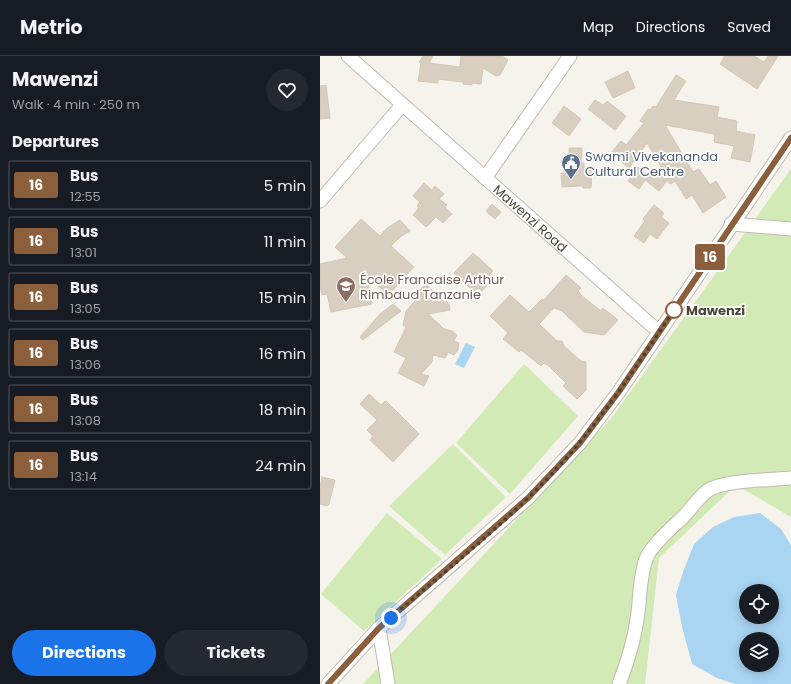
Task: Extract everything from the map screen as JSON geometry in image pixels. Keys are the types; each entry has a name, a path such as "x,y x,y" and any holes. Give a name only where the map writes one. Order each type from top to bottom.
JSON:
{"street":[{"name":"Mawenzi Road","path":"348,56 659,332"},
{"path":"485,178 570,56"},
{"path":"320,201 402,105"},
{"path":"328,684 379,628 528,498 580,443 618,393 731,224 791,138"},
{"path":"731,224 791,229"},
{"path":"619,684 630,658 638,613 642,577 646,559 652,550 685,516 698,499 709,490 729,484 791,478"},
{"path":"379,628 388,684"}],"green space":[{"path":"791,169 791,517 736,485 659,558 645,684 363,684 613,416"},
{"path":"524,364 578,416 510,494 456,443"},
{"path":"453,444 506,497 445,555 389,506"},
{"path":"387,513 442,559 364,631 321,594"}],"water":[{"path":"466,343 475,347 464,368 455,364"},
{"path":"760,513 781,529 791,545 791,684 735,684 717,678 692,664 682,627 676,595 694,544 713,527 734,517"}],"building":[{"path":"423,56 433,56 429,63 460,67 461,56 502,56 508,60 500,75 496,76 483,68 481,84 472,83 472,85 463,84 463,82 438,79 438,83 418,81 421,63 419,62"},
{"path":"725,56 754,56 764,62 768,56 778,56 757,89 720,64"},
{"path":"628,71 635,88 613,98 605,82"},
{"path":"676,75 686,81 674,100 719,107 717,117 737,121 736,131 755,135 750,162 731,158 734,146 714,142 715,134 665,125 693,172 699,169 710,185 716,181 726,197 703,213 692,195 686,199 675,181 670,184 667,180 659,191 645,180 639,189 628,181 638,167 648,176 662,168 647,143 629,168 611,153 621,141 626,145 644,123 640,121 648,109 650,110 653,106 656,107"},
{"path":"326,85 330,118 320,119 320,86"},
{"path":"595,100 603,105 607,101 626,116 615,130 588,109"},
{"path":"564,106 581,119 569,136 552,123"},
{"path":"569,148 582,148 581,163 584,163 584,170 592,169 591,188 583,188 583,186 562,187 561,173 569,173"},
{"path":"424,183 432,190 435,186 444,194 439,199 447,205 445,207 452,214 443,223 436,217 426,227 413,215 419,208 417,206 420,202 413,196"},
{"path":"492,204 501,212 495,219 486,211"},
{"path":"654,205 664,213 661,217 669,223 657,239 650,234 644,243 634,236 645,221 643,219"},
{"path":"361,219 380,236 387,228 400,220 410,231 400,237 391,246 414,267 388,295 366,275 372,304 331,312 327,294 322,295 320,285 320,264 347,258 335,247"},
{"path":"473,253 493,271 491,273 491,281 482,291 479,288 474,292 454,273"},
{"path":"566,275 581,288 578,291 582,296 601,311 603,308 618,320 604,335 584,332 562,311 554,308 539,324 557,341 562,341 564,346 581,361 586,362 586,390 577,399 563,386 566,383 549,366 544,363 541,366 521,350 519,352 503,339 508,333 490,316 510,295 529,312 542,299 544,300"},
{"path":"425,284 449,304 450,310 428,314 444,329 452,331 457,335 454,341 459,343 458,350 454,355 448,352 445,358 433,355 432,362 421,374 429,376 424,386 398,373 406,358 394,352 406,327 403,325 406,311 416,300 413,298"},
{"path":"393,304 401,311 363,340 360,337 380,314"},
{"path":"369,394 381,405 385,401 387,402 419,434 393,462 370,440 373,436 367,430 377,420 360,404"},
{"path":"322,477 335,480 329,504 327,506 320,504 320,487"}],"bus line":[{"name":"16","path":"328,684 379,628 528,498 580,443 618,393 731,224 791,138"}],"place":[{"name":"Swami Vivekananda Cultural Centre","path":"571,180"},
{"name":"École Francaise Arthur Rimbaud Tanzanie","path":"346,303"},
{"name":"Mawenzi","path":"674,310"}],"route":[{"path":"391,618 528,498 580,443 618,393 675,308 674,310"}]}
